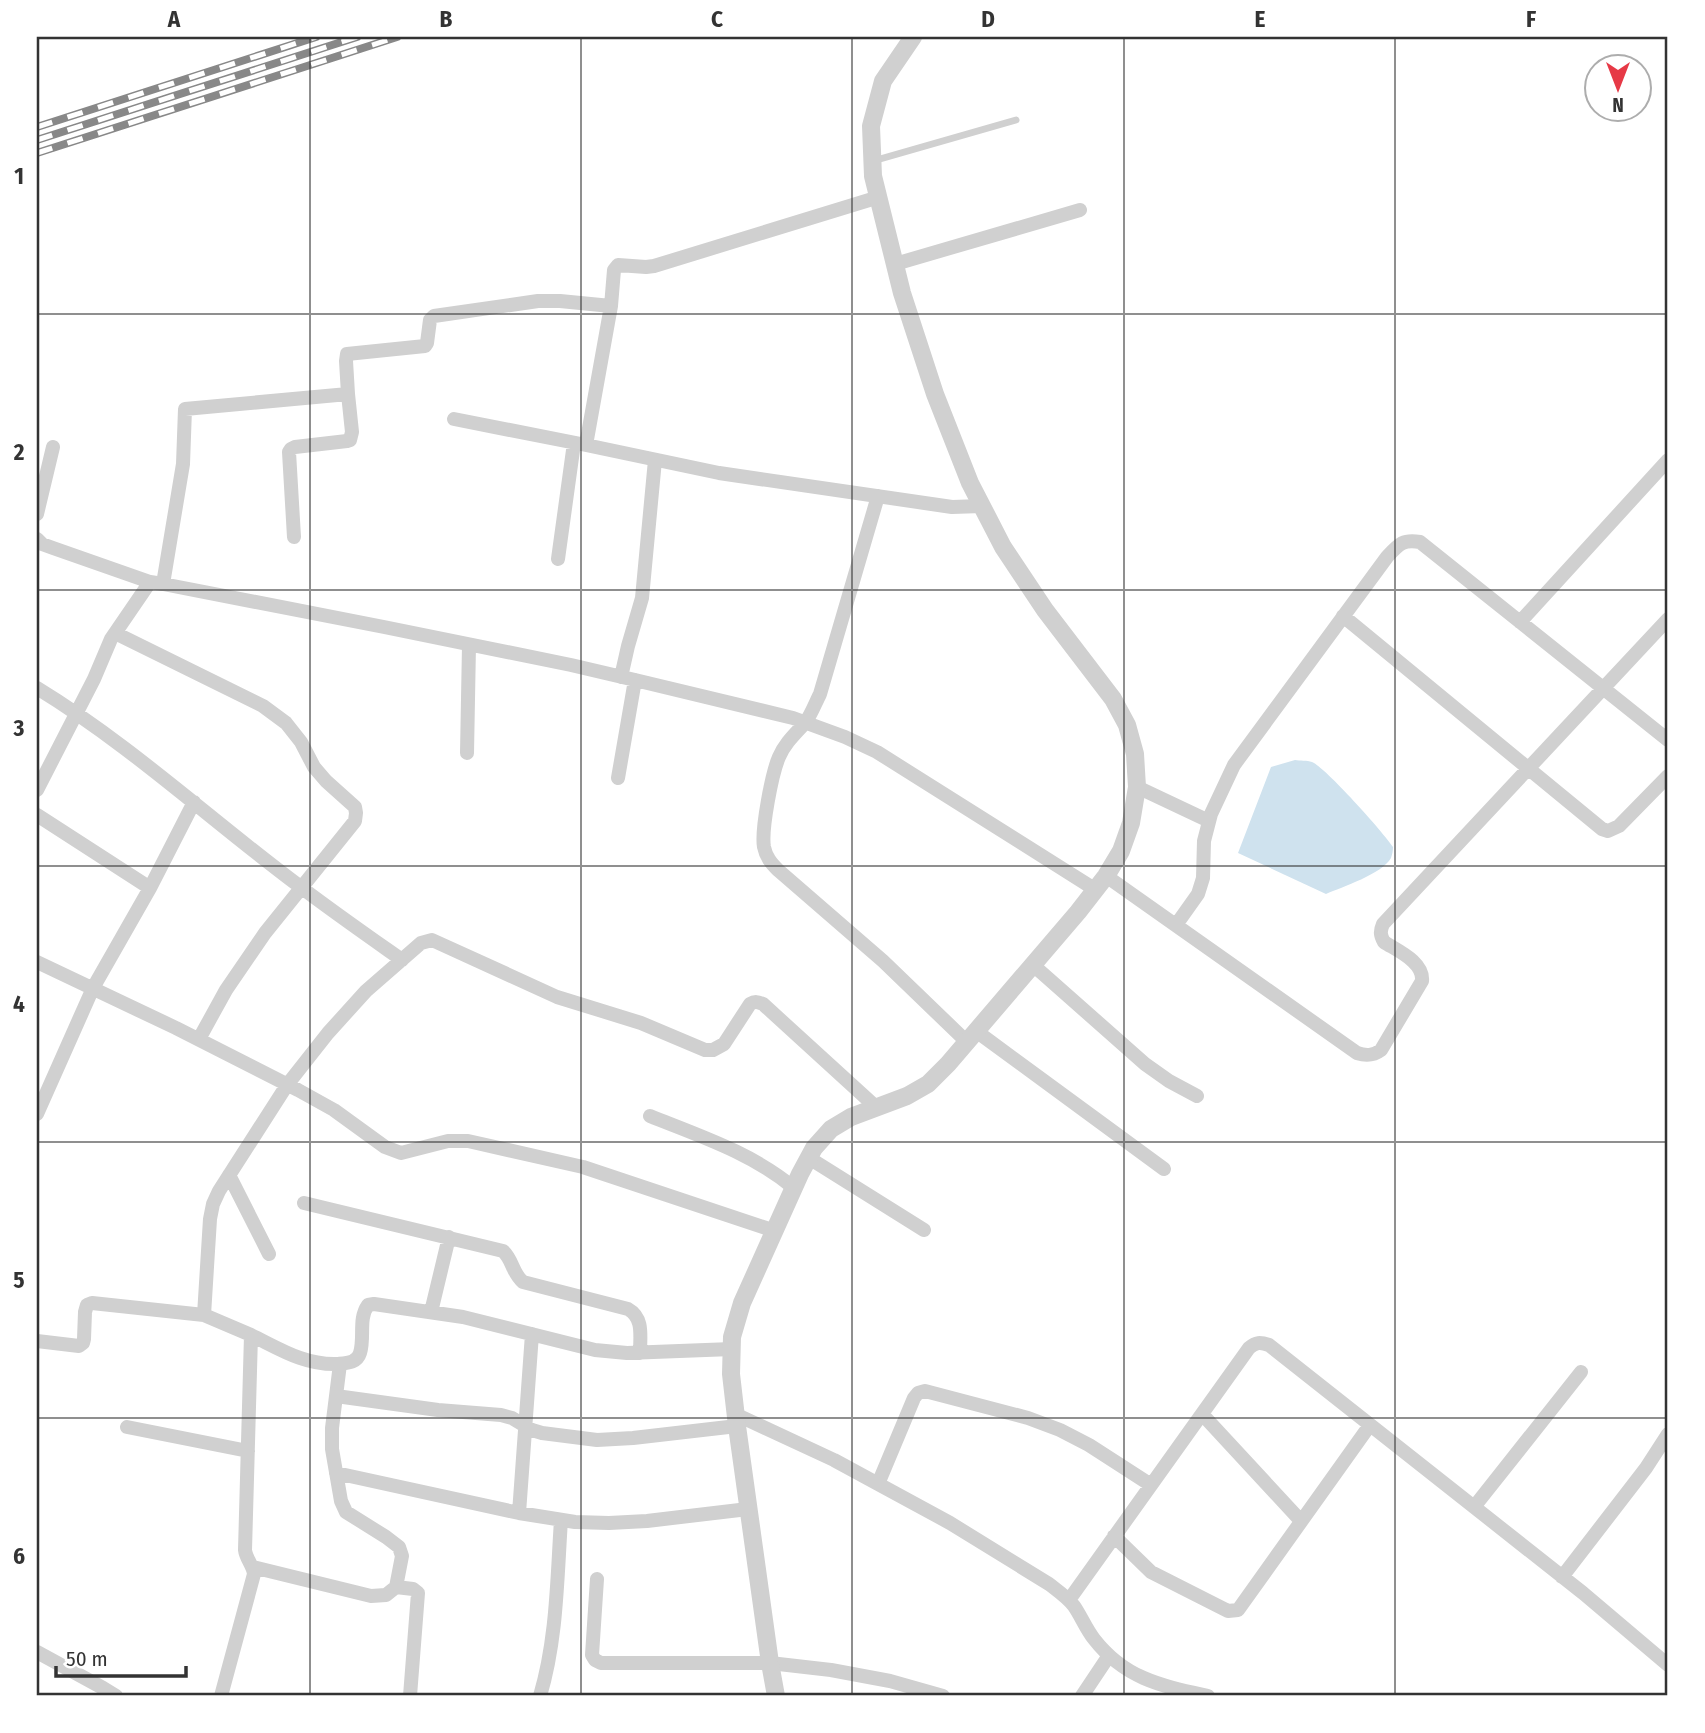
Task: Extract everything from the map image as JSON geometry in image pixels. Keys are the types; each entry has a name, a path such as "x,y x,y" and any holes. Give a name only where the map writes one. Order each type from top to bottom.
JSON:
{"street":[{"path":"776,1696 748,1508 732,1374 733,1337 742,1303 814,1148 831,1129 851,1117 907,1096 929,1084 1101,883 1121,851 1131,823 1137,787 1135,754 1127,725 1113,699 1045,610 1003,547 970,483 934,394 902,293 873,176 871,126 883,81 914,37"},
{"path":"558,559 611,306 614,270 618,265 654,266 879,197"},
{"path":"895,264 1080,210"},
{"path":"293,537 289,452 295,447 350,440 352,432 347,354 425,346 428,344 430,320 434,316 538,301 611,306"},
{"path":"37,790 115,633 157,583 183,464 184,410 348,394"},
{"path":"454,419 719,473 952,507 982,506"},
{"path":"37,514 54,447"},
{"path":"618,778 628,679 628,646 642,598 655,460"},
{"path":"1520,622 1668,460"},
{"path":"878,496 820,694 805,722 778,758 771,781 764,836 766,856 778,870 971,1037 1164,1169"},
{"path":"37,539 42,544 157,583 628,679 772,712 845,737 877,751 1177,925 1357,1053 1366,1056 1381,1050 1422,981 1423,974 1415,962 1384,942 1380,931 1382,924 1668,619"},
{"path":"1177,925 1198,894 1203,878 1204,841 1209,821 1234,765 1387,556 1408,540 1420,542 1668,740"},
{"path":"1343,616 1602,829 1608,831 1619,826 1668,776"},
{"path":"115,633 263,706 286,723 301,742 314,767 355,807 355,821 265,933 226,990 199,1039"},
{"path":"467,753 469,645"},
{"path":"37,688 77,713 302,888 402,960"},
{"path":"1137,787 1209,821"},
{"path":"37,1114 93,988 150,888 194,803"},
{"path":"37,815 150,888"},
{"path":"204,1315 210,1219 214,1204 229,1175 287,1085 328,1033 359,1000 427,940 439,941 557,998 641,1023 705,1050 713,1050 724,1044 750,1004 758,1002 877,1108"},
{"path":"37,962 199,1039 287,1085 334,1110 394,1151 410,1152 458,1140 478,1143 583,1167 775,1231"},
{"path":"1033,965 1145,1064 1169,1082 1197,1097"},
{"path":"650,1116 750,1157 794,1188"},
{"path":"809,1158 924,1230"},
{"path":"229,1175 269,1254"},
{"path":"304,1203 503,1251 509,1256 517,1277 523,1282 635,1313 640,1323 640,1353"},
{"path":"431,1312 449,1237"},
{"path":"37,1341 79,1346 84,1339 85,1312 92,1303 204,1315 309,1362 340,1364 354,1361 360,1355 363,1314 368,1305 374,1304 463,1317 595,1350 640,1353 732,1349"},
{"path":"519,1513 532,1334"},
{"path":"221,1696 253,1582 253,1567 245,1555 251,1335"},
{"path":"1069,1600 1249,1348 1254,1343 1261,1342 1269,1345 1474,1507 1668,1665"},
{"path":"253,1567 371,1596 386,1595 396,1587 402,1556 398,1547 346,1512 341,1501 332,1449 340,1364"},
{"path":"1474,1507 1581,1372"},
{"path":"878,1484 914,1398 925,1391 1028,1418 1059,1430 1089,1445 1151,1485"},
{"path":"336,1396 438,1410 501,1415 541,1433 597,1440 633,1438 736,1420 834,1460 950,1523 1049,1584 1069,1600 1091,1636 1108,1657 1157,1685 1208,1696"},
{"path":"1202,1413 1301,1521"},
{"path":"1114,1536 1151,1572 1228,1611 1238,1610 1370,1425"},
{"path":"127,1427 248,1451"},
{"path":"1562,1577 1646,1468 1668,1434"},
{"path":"337,1473 519,1513 575,1522 647,1521 748,1508"},
{"path":"540,1696 550,1657 561,1520"},
{"path":"597,1579 592,1654 595,1660 607,1664 770,1663 866,1676 943,1696"},
{"path":"396,1587 413,1589 418,1594 410,1696"},
{"path":"37,1652 116,1696"},
{"path":"1082,1696 1108,1657"}],"lane":[{"path":"873,161 1016,120"}],"water":[{"path":"1295,760 1310,761 1319,767 1367,815 1393,847 1391,858 1386,864 1361,879 1326,894 1238,853 1271,767"}],"railway":[{"path":"37,127 316,37"},
{"path":"37,140 357,37"},
{"path":"37,153 397,37"}]}
